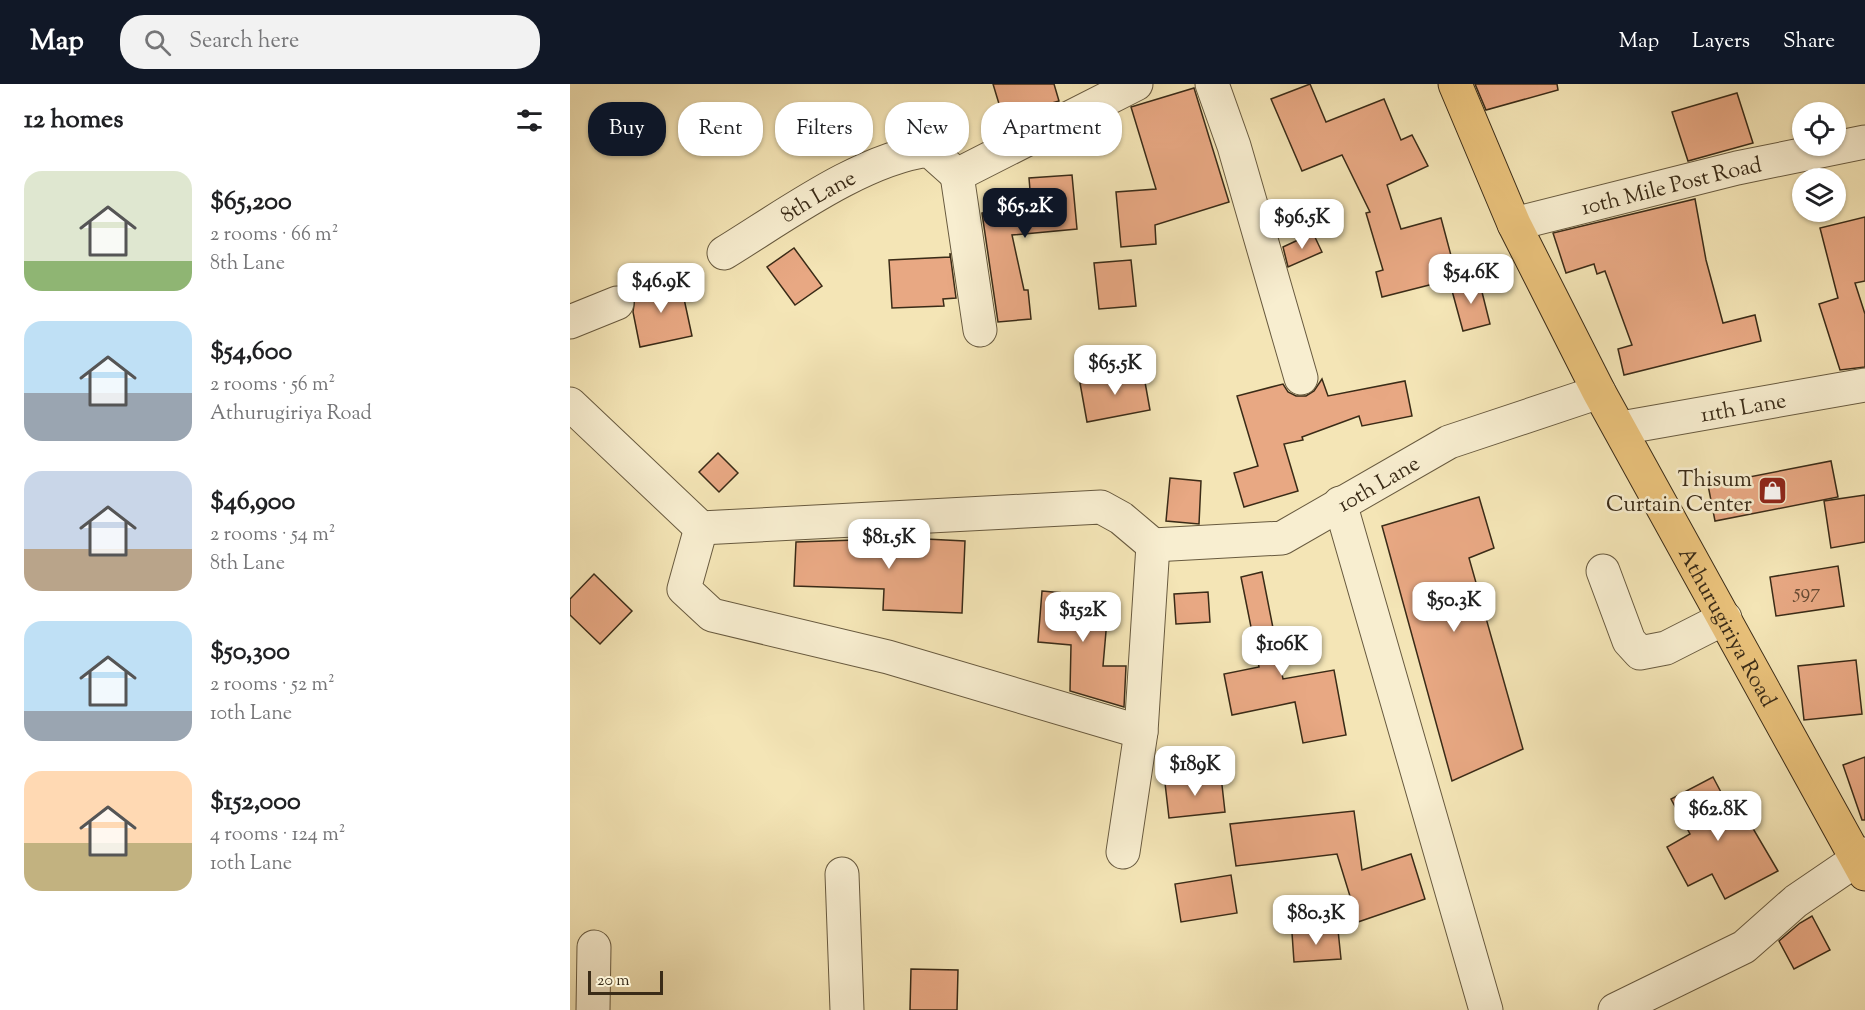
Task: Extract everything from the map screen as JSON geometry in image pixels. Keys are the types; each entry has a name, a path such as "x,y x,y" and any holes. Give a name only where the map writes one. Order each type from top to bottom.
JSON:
{"main road":[{"name":"Athurugiriya Road","path":"1455,84 1514,225 1599,392 1862,862"}],"street":[{"path":"980,330 957,175 1136,84"},
{"path":"1212,84 1234,146 1300,378"},
{"name":"10th Mile Post Road","path":"1514,225 1737,168 1865,142"},
{"name":"8th Lane","path":"724,253 830,188 903,154 929,150 957,175"},
{"path":"570,321 617,303"},
{"name":"11th Lane","path":"1621,428 1865,385"},
{"name":"10th Lane","path":"1153,545 1282,538 1449,442 1599,392"},
{"path":"570,404 701,528 1101,507 1121,518 1153,545 1142,732 1123,852"},
{"path":"1340,503 1486,1010"},
{"path":"701,528 684,589 712,615 888,657 1142,732"},
{"path":"1603,572 1629,641 1640,653 1666,648 1725,618"},
{"path":"1615,1010 1744,947 1796,901 1862,862"},
{"path":"843,874 847,1010"},
{"path":"593,1010 594,947"}],"building":[{"path":"993,84 1054,84 1059,101 1056,102 998,102"},
{"path":"1310,84 1326,122 1384,99 1401,140 1412,135 1428,166 1387,185 1401,229 1441,218 1457,278 1382,297 1376,272 1383,270 1366,213 1370,212 1342,155 1302,171 1271,99"},
{"path":"1475,84 1557,84 1558,90 1486,110"},
{"path":"1194,88 1229,202 1155,225 1156,244 1121,247 1116,192 1156,189 1131,107"},
{"path":"1737,93 1753,143 1688,161 1672,112"},
{"path":"1072,175 1077,229 1012,235 1024,290 1028,290 1031,319 998,322 982,213 1031,202 1029,178"},
{"path":"1695,199 1706,260 1723,323 1755,315 1761,341 1624,375 1618,349 1632,345 1605,271 1597,274 1594,264 1566,273 1553,233"},
{"path":"1865,217 1865,281 1855,283 1865,314 1865,367 1840,370 1819,304 1838,298 1820,228"},
{"path":"1313,233 1322,252 1288,267 1283,247"},
{"path":"794,248 822,286 795,305 767,267"},
{"path":"950,253 956,298 943,299 944,306 892,308 889,260 950,257"},
{"path":"1131,260 1136,306 1099,309 1094,263"},
{"path":"680,280 692,336 640,347 633,312 635,297 630,290"},
{"path":"1479,280 1490,324 1463,331 1451,287"},
{"path":"1143,371 1150,410 1087,422 1080,383"},
{"path":"1322,379 1328,396 1405,381 1412,416 1362,426 1359,416 1302,437 1303,440 1284,444 1298,491 1244,507 1234,473 1258,466 1237,396 1283,384 1288,392 1296,396 1306,396 1314,391"},
{"path":"718,453 738,473 719,492 699,472"},
{"name":"Thisum Curtain Center","path":"1831,461 1838,497 1715,521 1708,485"},
{"path":"1170,478 1201,481 1199,524 1166,521"},
{"path":"1865,495 1865,542 1831,548 1824,501"},
{"path":"1479,497 1494,548 1469,558 1523,749 1452,781 1382,526"},
{"path":"886,537 965,541 962,613 883,610 884,589 794,586 796,542 886,539"},
{"path":"1838,566 1844,606 1776,616 1770,577"},
{"path":"1262,572 1283,679 1334,670 1346,735 1303,743 1295,702 1232,715 1224,674 1259,667 1241,577"},
{"path":"594,574 632,611 600,644 570,615 570,599"},
{"path":"1042,591 1109,597 1103,666 1126,666 1124,707 1070,691 1071,645 1038,642"},
{"path":"1208,592 1210,622 1176,624 1174,594"},
{"path":"1856,660 1862,714 1804,720 1798,666"},
{"path":"1865,757 1865,820 1862,820 1843,765"},
{"path":"1221,776 1225,812 1169,818 1165,783"},
{"path":"1713,777 1732,813 1741,808 1778,871 1725,899 1712,874 1688,886 1667,847 1690,834 1671,799"},
{"path":"1354,811 1362,870 1411,854 1425,899 1358,922 1337,854 1236,866 1230,824"},
{"path":"1231,875 1237,913 1181,922 1175,884"},
{"path":"1812,916 1830,950 1794,969 1779,941"},
{"path":"1338,930 1341,959 1294,962 1292,933"},
{"path":"911,969 958,970 957,1010 910,1010"}],"place":[{"name":"Thisum Curtain Center","path":"1773,491"}]}
